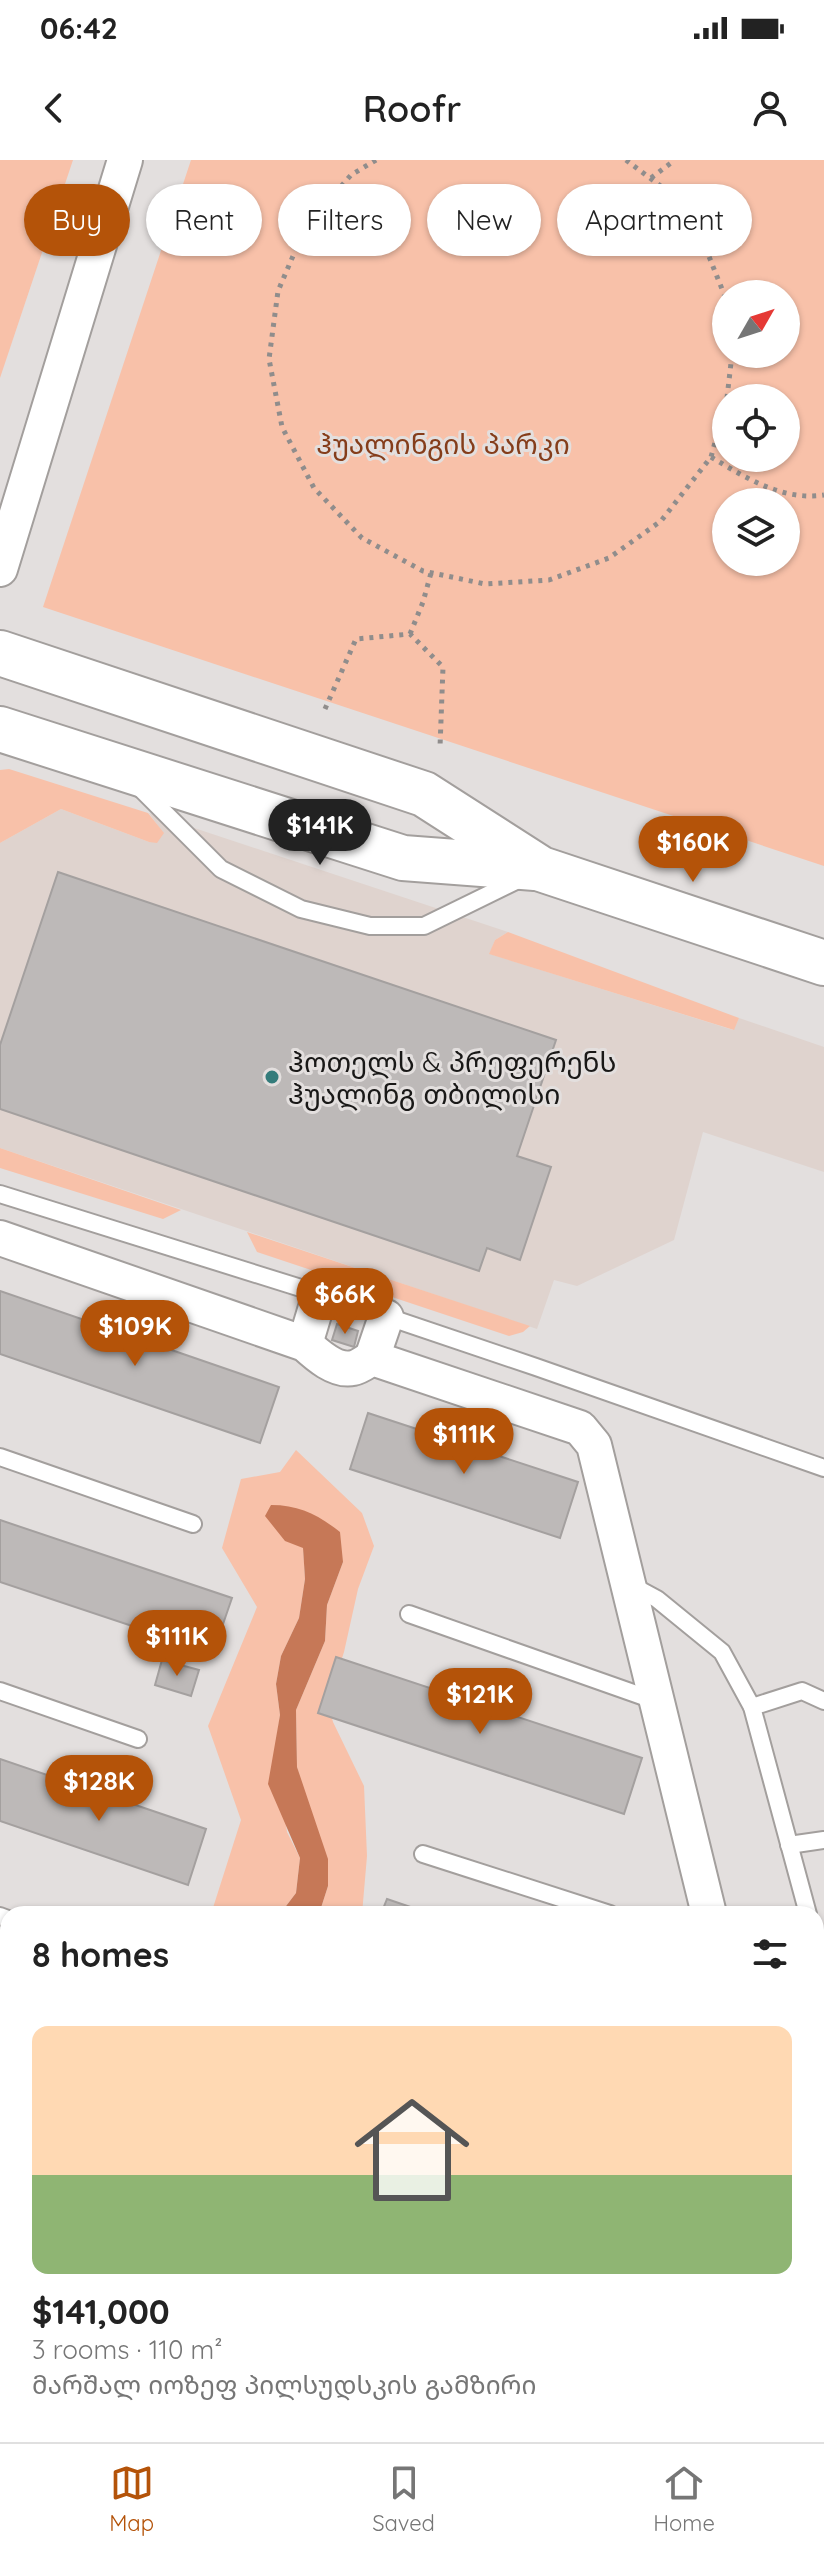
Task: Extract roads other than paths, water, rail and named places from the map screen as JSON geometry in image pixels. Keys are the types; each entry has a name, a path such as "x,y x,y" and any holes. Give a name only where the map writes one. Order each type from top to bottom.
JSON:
{"main road":[{"path":"0,653 424,794 541,869"},
{"path":"0,729 403,858 541,869 824,963"}],"street":[{"path":"0,569 125,160"},
{"path":"0,1238 305,1344 336,1366 352,1369 372,1358 386,1317"},
{"path":"305,1344 320,1294"},
{"path":"372,1358 580,1428 594,1445 707,1906"}],"lane":[{"path":"119,767 221,869 315,913 370,926 424,926 541,869"},
{"path":"0,1194 320,1294 824,1468"},
{"path":"0,1457 193,1524"},
{"path":"628,1584 657,1599 722,1652 752,1707 806,1906"},
{"path":"409,1614 656,1701"},
{"path":"0,1691 138,1739"},
{"path":"752,1707 802,1691 824,1701"},
{"path":"789,1845 824,1840"},
{"path":"423,1854 585,1906"}],"place":[{"name":"ჰოთელს & პრეფერენს ჰუალინგ თბილისი","path":"272,1077"}],"park label":[{"name":"ჰუალინგის პარკი","path":"443,443"}]}
